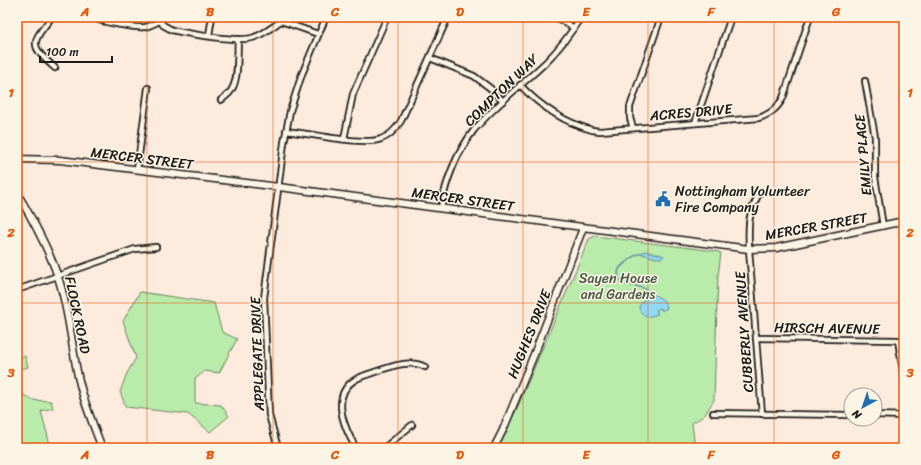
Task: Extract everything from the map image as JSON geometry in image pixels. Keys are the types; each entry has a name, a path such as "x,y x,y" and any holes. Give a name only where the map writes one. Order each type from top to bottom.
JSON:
{"street":[{"path":"52,17 39,33 36,47 41,56 55,68"},
{"path":"91,17 99,20 140,27 150,26 159,19 163,25 172,30 238,39 252,38 259,35 281,19 318,34"},
{"path":"209,35 212,17"},
{"name":"APPLEGATE DRIVE","path":"278,448 269,415 264,306 286,131 302,74 326,17"},
{"path":"344,139 353,94 387,17"},
{"path":"286,131 366,142 380,140 392,132 401,121 448,17"},
{"path":"556,17 574,28"},
{"name":"COMPTON WAY","path":"441,208 445,186 457,157 474,131 484,119 557,50 581,17"},
{"path":"633,128 630,118 630,107 661,17"},
{"path":"695,123 731,17"},
{"name":"ACRES DRIVE","path":"520,85 543,106 555,114 587,128 600,131 758,118 765,116 776,109 783,98 810,17"},
{"path":"221,100 230,94 233,88 238,39"},
{"path":"430,58 474,76 487,85 503,101"},
{"name":"EMILY PLACE","path":"865,81 875,137 875,177 883,226"},
{"path":"137,170 148,88"},
{"name":"MERCER STREET","path":"17,159 60,160 441,208 749,249 776,248 904,222"},
{"name":"CUBBERLY AVENUE","path":"760,192 754,204 748,224 762,414"},
{"name":"FLOCK ROAD","path":"17,193 38,229 58,276 68,317 82,392 102,448"},
{"name":"HUGHES DRIVE","path":"494,448 530,365 583,228"},
{"path":"17,290 135,249 156,247"},
{"name":"HIRSCH AVENUE","path":"756,338 898,340 904,377"},
{"path":"356,448 346,427 341,409 342,396 348,386 357,378 406,363 418,364 425,367"},
{"path":"713,413 843,415"},
{"path":"883,415 904,416"},
{"path":"384,448 412,425"},
{"path":"144,448 159,448"}],"green space":[{"name":"Sayen House and Gardens","path":"595,236 721,253 718,276 714,400 704,416 692,423 695,448 498,448 518,406 589,239"},
{"path":"140,292 214,303 222,332 237,339 219,373 205,371 195,379 195,403 221,405 229,416 210,432 188,414 126,407 120,392 127,373 136,358 123,321"},
{"path":"25,356 28,367 18,370 17,373 17,357"},
{"path":"17,384 19,392 32,400 51,401 53,408 41,411 51,448 17,448"}],"water":[{"path":"645,251 664,256 662,258 656,258 642,254"},
{"path":"652,294 660,298 667,308 662,311 661,308 656,310 658,314 648,317 644,316 639,306 647,296"}],"waterway":[{"path":"642,253 634,256 622,266 618,271 618,274 623,284 645,289 650,295"}],"place":[{"name":"Nottingham Volunteer Fire Company","path":"663,199"}]}
